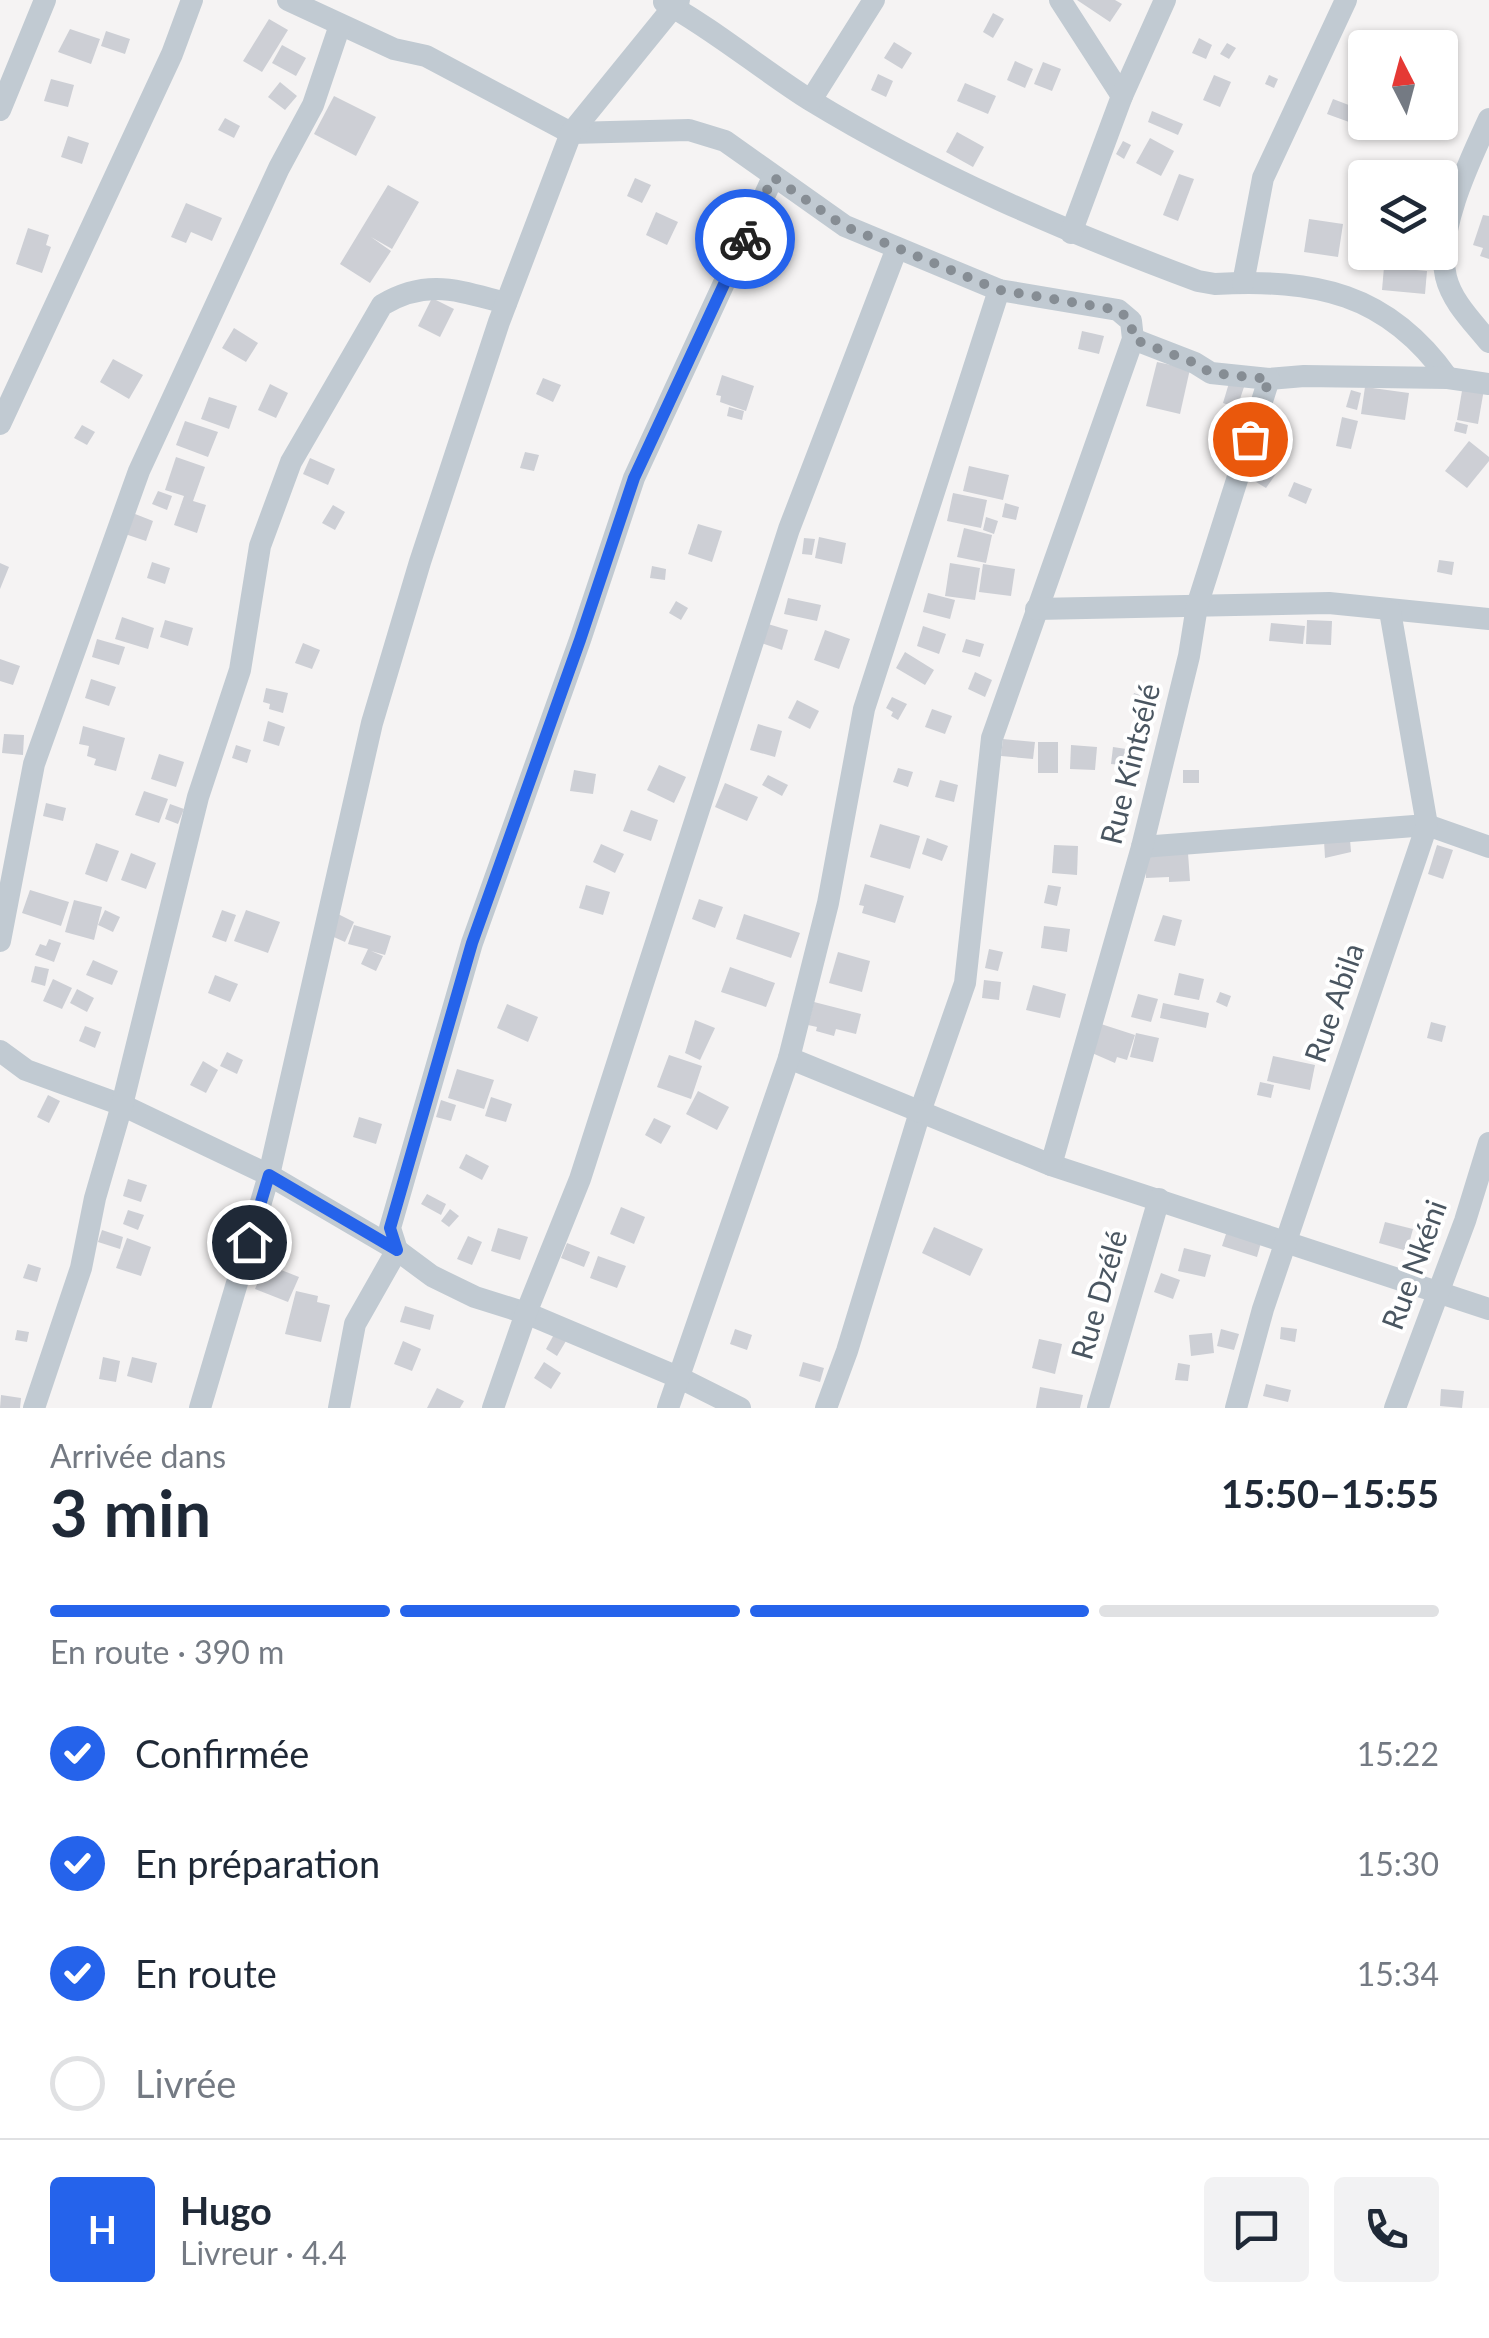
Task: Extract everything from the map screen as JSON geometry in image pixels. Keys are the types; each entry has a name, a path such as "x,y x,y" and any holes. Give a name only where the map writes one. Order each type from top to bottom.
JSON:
{"street":[{"path":"0,110 44,0"},
{"path":"0,424 172,54 192,0"},
{"path":"288,0 394,48 426,56 571,133 689,130 708,134 725,141 844,226 999,290 1118,310 1131,321 1133,339 992,738 965,983 826,1408"},
{"path":"811,100 874,0"},
{"path":"1060,0 1122,96"},
{"path":"1071,233 1122,96 1165,0"},
{"path":"1242,283 1264,178 1346,0"},
{"path":"200,1408 269,1175 372,723 420,562 506,303 571,133 671,2 811,100 969,187 1071,233 1198,281 1317,287 1357,300 1400,325 1434,358 1448,378"},
{"path":"0,941 34,764 139,470 312,105 340,25"},
{"path":"1489,119 1471,158 1443,246 1446,277 1456,301 1489,342"},
{"path":"338,1408 355,1324 397,1250 390,1228 472,943 634,478 773,177"},
{"path":"494,1408 526,1313 580,1179 789,528 897,248"},
{"path":"34,1408 81,1268 95,1198 198,798 240,670 260,546 292,462 382,305 403,293 438,286 506,303"},
{"path":"668,1408 789,1058 828,903 864,709 999,290"},
{"path":"1133,339 1211,373 1269,379 1448,378 1489,384"},
{"name":"Rue Kintsélé","path":"1052,1165 1142,846 1189,656 1196,606 1269,379"},
{"path":"1036,608 1329,603 1489,619"},
{"name":"Rue Abila","path":"1236,1408 1263,1309 1427,825 1390,611"},
{"path":"1142,846 1427,825 1489,847"},
{"path":"0,1051 26,1070 122,1104 269,1175 397,1250 432,1276 475,1297 526,1313 680,1378 740,1408"},
{"path":"789,1058 1052,1165 1489,1309"},
{"name":"Rue Nkéni","path":"1395,1408 1465,1221 1489,1142"},
{"name":"Rue Dzélé","path":"1098,1408 1159,1199"}],"building":[{"path":"1077,0 1115,0 1122,4 1110,22"},
{"path":"993,13 1004,19 993,38 983,32"},
{"path":"269,19 288,30 262,72 243,61"},
{"path":"70,29 100,39 91,64 58,52"},
{"path":"106,31 130,39 125,54 101,46"},
{"path":"1199,38 1212,45 1206,59 1192,53"},
{"path":"894,42 912,53 902,69 884,58"},
{"path":"1227,43 1236,48 1229,59 1220,54"},
{"path":"282,45 306,58 296,76 272,63"},
{"path":"1015,61 1033,69 1025,88 1007,80"},
{"path":"1043,62 1061,69 1052,91 1034,84"},
{"path":"878,74 893,81 886,97 871,90"},
{"path":"1214,75 1231,82 1220,107 1203,100"},
{"path":"1269,75 1278,79 1274,88 1265,84"},
{"path":"51,79 74,85 68,107 44,101"},
{"path":"280,82 297,96 285,110 268,97"},
{"path":"965,83 996,96 988,114 957,101"},
{"path":"334,96 376,117 356,156 314,134"},
{"path":"1333,99 1348,105 1348,122 1327,114"},
{"path":"1152,111 1183,124 1178,135 1148,122"},
{"path":"225,118 240,126 234,138 218,130"},
{"path":"957,132 984,147 973,167 946,152"},
{"path":"68,136 89,143 82,164 61,157"},
{"path":"1150,138 1174,151 1161,176 1136,163"},
{"path":"1123,141 1131,145 1124,159 1116,154"},
{"path":"1179,174 1194,179 1178,221 1163,215"},
{"path":"635,178 651,185 642,203 627,196"},
{"path":"388,185 419,202 392,249 371,237 391,251 370,283 340,264"},
{"path":"186,203 222,218 212,241 191,232 186,243 171,237"},
{"path":"656,212 678,222 667,245 646,235"},
{"path":"1483,215 1489,216 1489,259 1480,256 1483,248 1473,245"},
{"path":"1309,219 1343,224 1338,257 1304,252"},
{"path":"28,228 49,235 46,245 51,247 42,273 16,264"},
{"path":"1384,270 1427,271 1425,294 1382,290"},
{"path":"432,298 454,309 440,337 418,326"},
{"path":"234,328 258,343 246,362 222,348"},
{"path":"1082,331 1104,336 1099,354 1078,349"},
{"path":"113,359 143,375 129,399 100,382"},
{"path":"1157,362 1190,369 1180,414 1146,406"},
{"path":"722,375 754,386 746,411 720,402 721,396 716,395"},
{"path":"543,378 561,385 553,402 536,394"},
{"path":"1229,383 1244,387 1237,408 1223,403"},
{"path":"270,384 288,393 276,418 258,410"},
{"path":"1463,385 1484,389 1478,424 1457,420"},
{"path":"1365,387 1409,393 1405,420 1361,414"},
{"path":"1351,390 1361,393 1357,410 1346,407"},
{"path":"209,397 237,406 229,429 201,419"},
{"path":"729,407 744,411 742,420 727,416"},
{"path":"1342,417 1358,421 1351,449 1336,446"},
{"path":"185,421 218,432 208,457 176,445"},
{"path":"1456,422 1468,425 1466,434 1454,431"},
{"path":"82,425 95,432 87,445 74,438"},
{"path":"1469,441 1489,461 1467,488 1445,471"},
{"path":"525,452 539,455 534,471 520,468"},
{"path":"176,457 205,467 193,501 206,505 197,533 174,525 184,496 165,490"},
{"path":"310,458 335,469 328,485 303,474"},
{"path":"1263,461 1278,471 1266,488 1251,479"},
{"path":"969,466 1009,475 1003,500 963,491"},
{"path":"1294,482 1312,489 1306,504 1288,496"},
{"path":"158,491 172,496 167,510 152,504"},
{"path":"953,493 987,500 981,528 947,521"},
{"path":"1005,503 1019,507 1016,520 1002,517"},
{"path":"333,505 345,512 335,530 322,523"},
{"path":"130,512 153,521 146,541 122,533"},
{"path":"986,517 998,521 994,534 983,530"},
{"path":"698,524 722,531 712,562 688,554"},
{"path":"964,528 992,535 986,563 957,557"},
{"path":"819,537 846,543 842,564 815,558"},
{"path":"804,538 815,539 812,555 802,554"},
{"path":"1439,560 1454,562 1452,575 1437,572"},
{"path":"152,562 170,568 165,584 147,578"},
{"path":"0,563 9,567 0,589"},
{"path":"950,563 980,568 975,600 945,596"},
{"path":"983,564 1015,569 1011,596 979,592"},
{"path":"652,566 666,569 665,580 650,578"},
{"path":"928,593 955,600 950,619 923,612"},
{"path":"788,598 821,605 817,621 784,614"},
{"path":"676,601 688,608 681,620 669,613"},
{"path":"122,617 154,628 148,649 115,639"},
{"path":"165,620 193,628 188,646 160,637"},
{"path":"1307,620 1332,621 1331,645 1306,644"},
{"path":"1271,623 1305,626 1303,644 1269,641"},
{"path":"768,624 788,630 782,650 761,643"},
{"path":"923,626 946,634 939,654 917,646"},
{"path":"825,630 850,639 839,669 814,660"},
{"path":"97,639 125,647 119,665 92,657"},
{"path":"966,639 984,644 980,657 962,652"},
{"path":"303,643 320,650 312,669 295,663"},
{"path":"905,652 934,670 925,685 896,668"},
{"path":"0,659 20,666 13,685 0,681"},
{"path":"975,672 992,680 985,697 968,689"},
{"path":"91,679 116,687 109,706 85,698"},
{"path":"266,688 288,693 283,713 269,709 270,704 263,702"},
{"path":"1134,693 1152,699 1148,710 1130,705"},
{"path":"892,697 907,704 898,720 886,708"},
{"path":"797,700 819,711 810,729 788,718"},
{"path":"932,709 952,716 945,734 925,727"},
{"path":"268,721 285,727 279,746 263,741"},
{"path":"758,724 782,731 775,757 750,750"},
{"path":"83,726 125,738 116,771 94,765 96,759 87,756 89,746 79,744"},
{"path":"4,734 24,735 23,755 2,753"},
{"path":"1003,739 1035,742 1033,759 1001,756"},
{"path":"1038,742 1058,742 1058,773 1038,773"},
{"path":"236,745 251,750 247,763 232,758"},
{"path":"1071,745 1097,747 1095,770 1070,769"},
{"path":"1113,747 1133,750 1131,766 1111,764"},
{"path":"159,754 184,762 176,787 151,779"},
{"path":"659,765 686,777 674,803 647,790"},
{"path":"898,768 913,772 908,787 893,782"},
{"path":"574,770 596,774 593,794 570,791"},
{"path":"1183,770 1199,770 1199,783 1183,783"},
{"path":"768,775 788,785 782,796 762,785"},
{"path":"940,780 958,785 954,802 935,797"},
{"path":"725,783 758,797 747,821 715,807"},
{"path":"144,791 168,799 159,823 135,815"},
{"path":"46,803 66,808 63,821 43,816"},
{"path":"170,804 184,809 178,824 165,819"},
{"path":"631,810 658,820 651,841 623,831"},
{"path":"880,824 920,836 910,869 870,857"},
{"path":"927,838 948,846 942,861 922,854"},
{"path":"1350,839 1351,852 1325,858 1324,840"},
{"path":"96,843 119,851 107,882 85,874"},
{"path":"601,844 624,854 615,873 593,862"},
{"path":"1054,845 1078,846 1077,875 1052,873"},
{"path":"1437,845 1453,850 1443,879 1428,874"},
{"path":"131,853 156,863 146,889 121,880"},
{"path":"1188,853 1190,881 1146,878 1145,855"},
{"path":"865,884 904,896 895,923 862,913 864,906 859,905"},
{"path":"586,885 610,892 603,915 579,908"},
{"path":"1048,885 1061,887 1057,906 1044,903"},
{"path":"30,890 69,902 61,926 22,913"},
{"path":"699,899 723,907 715,928 692,919"},
{"path":"74,900 102,907 94,940 65,932"},
{"path":"105,910 120,917 113,932 98,925"},
{"path":"222,910 236,915 226,942 212,937"},
{"path":"246,910 280,922 268,953 234,941"},
{"path":"336,913 354,922 345,942 327,934"},
{"path":"744,914 800,933 791,958 736,939"},
{"path":"1163,915 1182,920 1175,946 1154,941"},
{"path":"354,925 391,936 385,955 371,951 383,956 376,971 361,964 368,949 348,944"},
{"path":"1044,926 1070,929 1067,952 1041,948"},
{"path":"49,939 61,943 54,962 35,955 40,944 46,946"},
{"path":"989,949 1003,952 998,971 985,968"},
{"path":"838,952 870,961 862,992 829,983"},
{"path":"93,960 118,971 112,985 86,975"},
{"path":"35,966 49,969 45,986 31,982"},
{"path":"730,967 775,983 766,1007 721,992"},
{"path":"1179,973 1204,979 1199,1000 1174,995"},
{"path":"215,975 238,984 230,1002 208,993"},
{"path":"53,979 72,988 62,1009 43,1001"},
{"path":"984,980 1001,982 999,1000 982,998"},
{"path":"1033,985 1066,994 1060,1018 1026,1010"},
{"path":"77,989 94,998 87,1012 70,1003"},
{"path":"1220,992 1231,996 1227,1007 1216,1002"},
{"path":"1138,994 1158,999 1151,1022 1131,1017"},
{"path":"814,1002 861,1014 856,1034 836,1029 834,1036 808,1025"},
{"path":"1163,1003 1209,1013 1206,1028 1160,1018"},
{"path":"507,1004 538,1017 528,1042 497,1028"},
{"path":"695,1020 715,1028 700,1060 685,1053"},
{"path":"1431,1022 1446,1026 1442,1042 1427,1038"},
{"path":"1101,1024 1135,1035 1127,1060 1117,1057 1115,1063 1092,1053"},
{"path":"85,1026 101,1032 95,1048 79,1041"},
{"path":"1136,1033 1159,1038 1153,1062 1130,1057"},
{"path":"227,1052 243,1060 237,1074 220,1066"},
{"path":"669,1055 702,1066 691,1099 657,1087"},
{"path":"1273,1056 1315,1065 1310,1090 1267,1081"},
{"path":"203,1061 218,1070 206,1093 190,1085"},
{"path":"457,1069 494,1080 484,1109 448,1098"},
{"path":"1260,1082 1274,1085 1271,1098 1257,1095"},
{"path":"698,1091 729,1107 717,1130 686,1114"},
{"path":"48,1095 60,1101 49,1123 37,1117"},
{"path":"491,1097 512,1104 506,1122 485,1116"},
{"path":"441,1100 456,1105 451,1121 436,1117"},
{"path":"359,1117 382,1124 376,1144 353,1137"},
{"path":"654,1118 671,1126 661,1144 645,1135"},
{"path":"466,1154 489,1166 482,1180 459,1168"},
{"path":"128,1179 147,1185 141,1202 123,1196"},
{"path":"427,1194 446,1204 441,1215 421,1204"},
{"path":"621,1207 645,1217 634,1244 610,1234"},
{"path":"450,1209 459,1216 449,1227 441,1221"},
{"path":"128,1210 144,1215 138,1230 123,1224"},
{"path":"1385,1222 1413,1229 1407,1251 1379,1243"},
{"path":"934,1227 983,1249 970,1276 922,1253"},
{"path":"498,1228 528,1237 520,1260 491,1251"},
{"path":"1228,1228 1262,1239 1257,1257 1222,1246"},
{"path":"102,1230 123,1237 120,1249 98,1242"},
{"path":"468,1236 482,1242 472,1265 457,1259"},
{"path":"127,1238 151,1247 141,1276 116,1268"},
{"path":"567,1243 590,1252 584,1267 561,1258"},
{"path":"1184,1248 1211,1255 1205,1277 1178,1271"},
{"path":"598,1256 626,1266 617,1288 590,1278"},
{"path":"28,1264 41,1268 37,1282 23,1278"},
{"path":"266,1264 299,1277 288,1302 255,1289"},
{"path":"1161,1273 1180,1280 1173,1299 1154,1292"},
{"path":"296,1291 318,1296 317,1302 330,1305 321,1342 285,1334"},
{"path":"405,1306 434,1315 430,1330 400,1322"},
{"path":"1281,1327 1297,1329 1295,1342 1280,1339"},
{"path":"557,1329 569,1336 557,1356 546,1349"},
{"path":"735,1329 752,1335 747,1350 730,1344"},
{"path":"1221,1329 1239,1334 1234,1350 1217,1346"},
{"path":"17,1330 29,1332 27,1342 15,1340"},
{"path":"1212,1333 1214,1353 1191,1356 1189,1335"},
{"path":"1039,1339 1062,1344 1055,1374 1032,1368"},
{"path":"403,1341 421,1349 412,1371 394,1364"},
{"path":"103,1357 120,1361 116,1382 99,1379"},
{"path":"132,1357 157,1363 152,1383 127,1376"},
{"path":"544,1362 561,1373 551,1389 534,1378"},
{"path":"803,1362 824,1368 820,1382 799,1376"},
{"path":"1178,1363 1190,1365 1188,1381 1175,1380"},
{"path":"1266,1384 1291,1390 1288,1402 1263,1396"},
{"path":"1040,1387 1083,1395 1080,1408 1036,1408"},
{"path":"437,1388 464,1401 460,1408 427,1408"},
{"path":"1441,1389 1464,1391 1462,1408 1440,1406"},
{"path":"1,1395 21,1398 20,1408 0,1408"}],"way so far":[{"path":"745,239 773,177 844,226 999,290 1118,310 1131,321 1133,339 1211,373 1269,379 1250,439"}],"route":[{"path":"249,1242 269,1175 397,1250 390,1228 472,943 634,478 745,239"}]}
